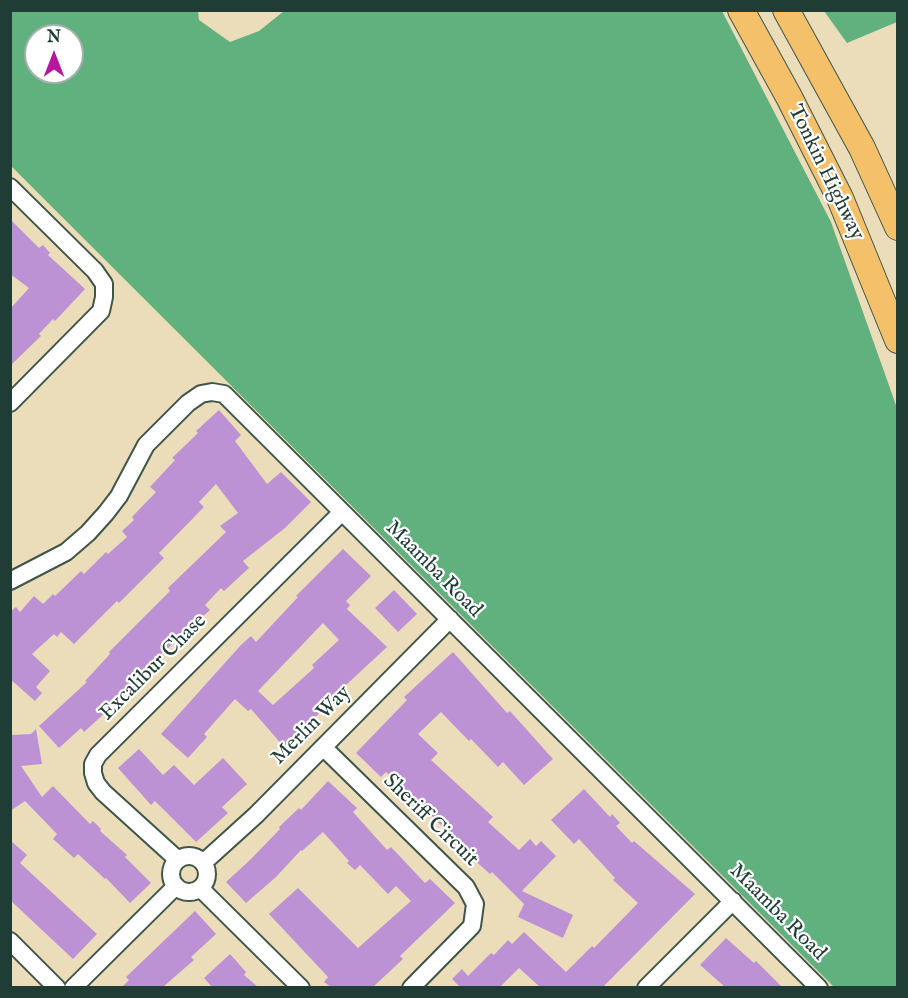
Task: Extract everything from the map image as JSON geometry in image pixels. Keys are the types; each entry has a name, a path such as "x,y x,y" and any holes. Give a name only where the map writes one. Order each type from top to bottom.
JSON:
{"highway":[{"name":"Tonkin Highway","path":"741,10 789,97 840,198 897,340"},
{"name":"Tonkin Highway","path":"786,10 862,148 897,227"}],"street":[{"path":"10,187 95,271 104,284 104,297 101,311 10,403"},
{"name":"Maamba Road","path":"10,581 66,552 88,533 119,496 146,445 188,403 201,394 212,392 224,394 819,987"},
{"name":"Excalibur Chase","path":"178,860 103,792 96,783 93,764 98,755 342,512"},
{"name":"Merlin Way","path":"203,862 256,815 450,619"},
{"name":"Sheriff Circuit","path":"323,747 466,887 475,904 472,926 411,987"},
{"path":"191,856 203,862 207,876 201,889 188,892 176,886 171,873 178,860 191,856"},
{"path":"73,987 176,886"},
{"path":"201,889 301,987"},
{"path":"646,987 733,901"},
{"path":"10,941 57,987"}],"green space":[{"path":"10,11 198,11 199,20 230,42 259,31 284,11 722,11 831,222 897,408 897,987 834,987 11,166"},
{"path":"824,11 897,11 897,22 847,43"}],"building":[{"path":"10,219 39,248 43,245 50,253 48,255 85,289 55,321 53,319 39,334 41,336 10,366 10,309 29,288 10,274"},
{"path":"219,410 241,435 235,441 267,484 281,472 311,502 285,528 243,561 249,568 224,591 221,588 205,605 210,610 157,658 107,711 84,732 81,728 59,748 39,726 87,682 85,681 110,654 109,652 170,591 168,588 226,532 220,526 238,513 216,484 199,502 204,507 159,553 164,558 119,603 117,601 74,644 61,632 57,637 54,634 32,654 50,671 36,687 42,693 35,701 10,679 10,612 16,607 20,612 34,596 43,604 53,594 55,596 81,571 84,574 106,552 108,554 127,537 122,531 134,520 132,517 156,492 150,487 175,460 172,458 198,433 196,431"},
{"path":"343,549 371,576 346,601 350,605 347,609 387,647 284,747 251,709 248,711 235,699 204,734 207,737 188,758 161,734 241,645 251,636 256,642 298,597 296,596","holes":["323,623 339,640 312,665 314,668 273,705 258,691"]},
{"path":"394,590 417,614 398,632 375,608"},
{"path":"453,652 507,713 510,711 553,759 524,785 503,762 498,767 441,712 418,734 438,753 431,760 493,817 488,822 519,850 530,839 536,846 541,841 556,856 522,891 573,915 563,938 518,917 524,904 492,872 490,874 441,833 445,829 386,772 381,777 356,753 407,700 404,697"},
{"path":"36,729 42,764 21,766 42,797 53,786 90,824 93,821 151,883 130,903 78,854 74,858 53,839 57,834 25,801 10,811 10,735 31,734"},
{"path":"139,749 163,775 174,765 194,785 223,758 247,784 222,807 228,813 196,842 155,801 151,805 118,768"},
{"path":"328,781 357,808 353,812 387,850 391,847 425,883 430,879 455,903 400,956 403,959 373,987 331,987 324,982 328,977 269,914 298,888 358,948 411,901 396,886 388,894 360,865 355,870 323,832 246,903 226,882"},
{"path":"584,789 610,817 612,814 620,823 616,826 632,843 634,841 695,894 603,987 540,987 519,968 500,987 457,987 459,986 452,979 462,969 468,976 491,953 494,955 508,940 512,944 524,932 566,972 592,946 594,948 638,903 613,880 615,878 579,839 574,844 551,820"},
{"path":"10,840 27,855 20,863 97,934 73,959 10,900"},
{"path":"195,911 216,934 191,957 194,960 163,987 122,987 129,980 126,977"},
{"path":"726,938 754,963 756,961 782,987 725,987 700,965"},
{"path":"230,954 246,972 244,975 258,987 212,987 204,978"}]}
